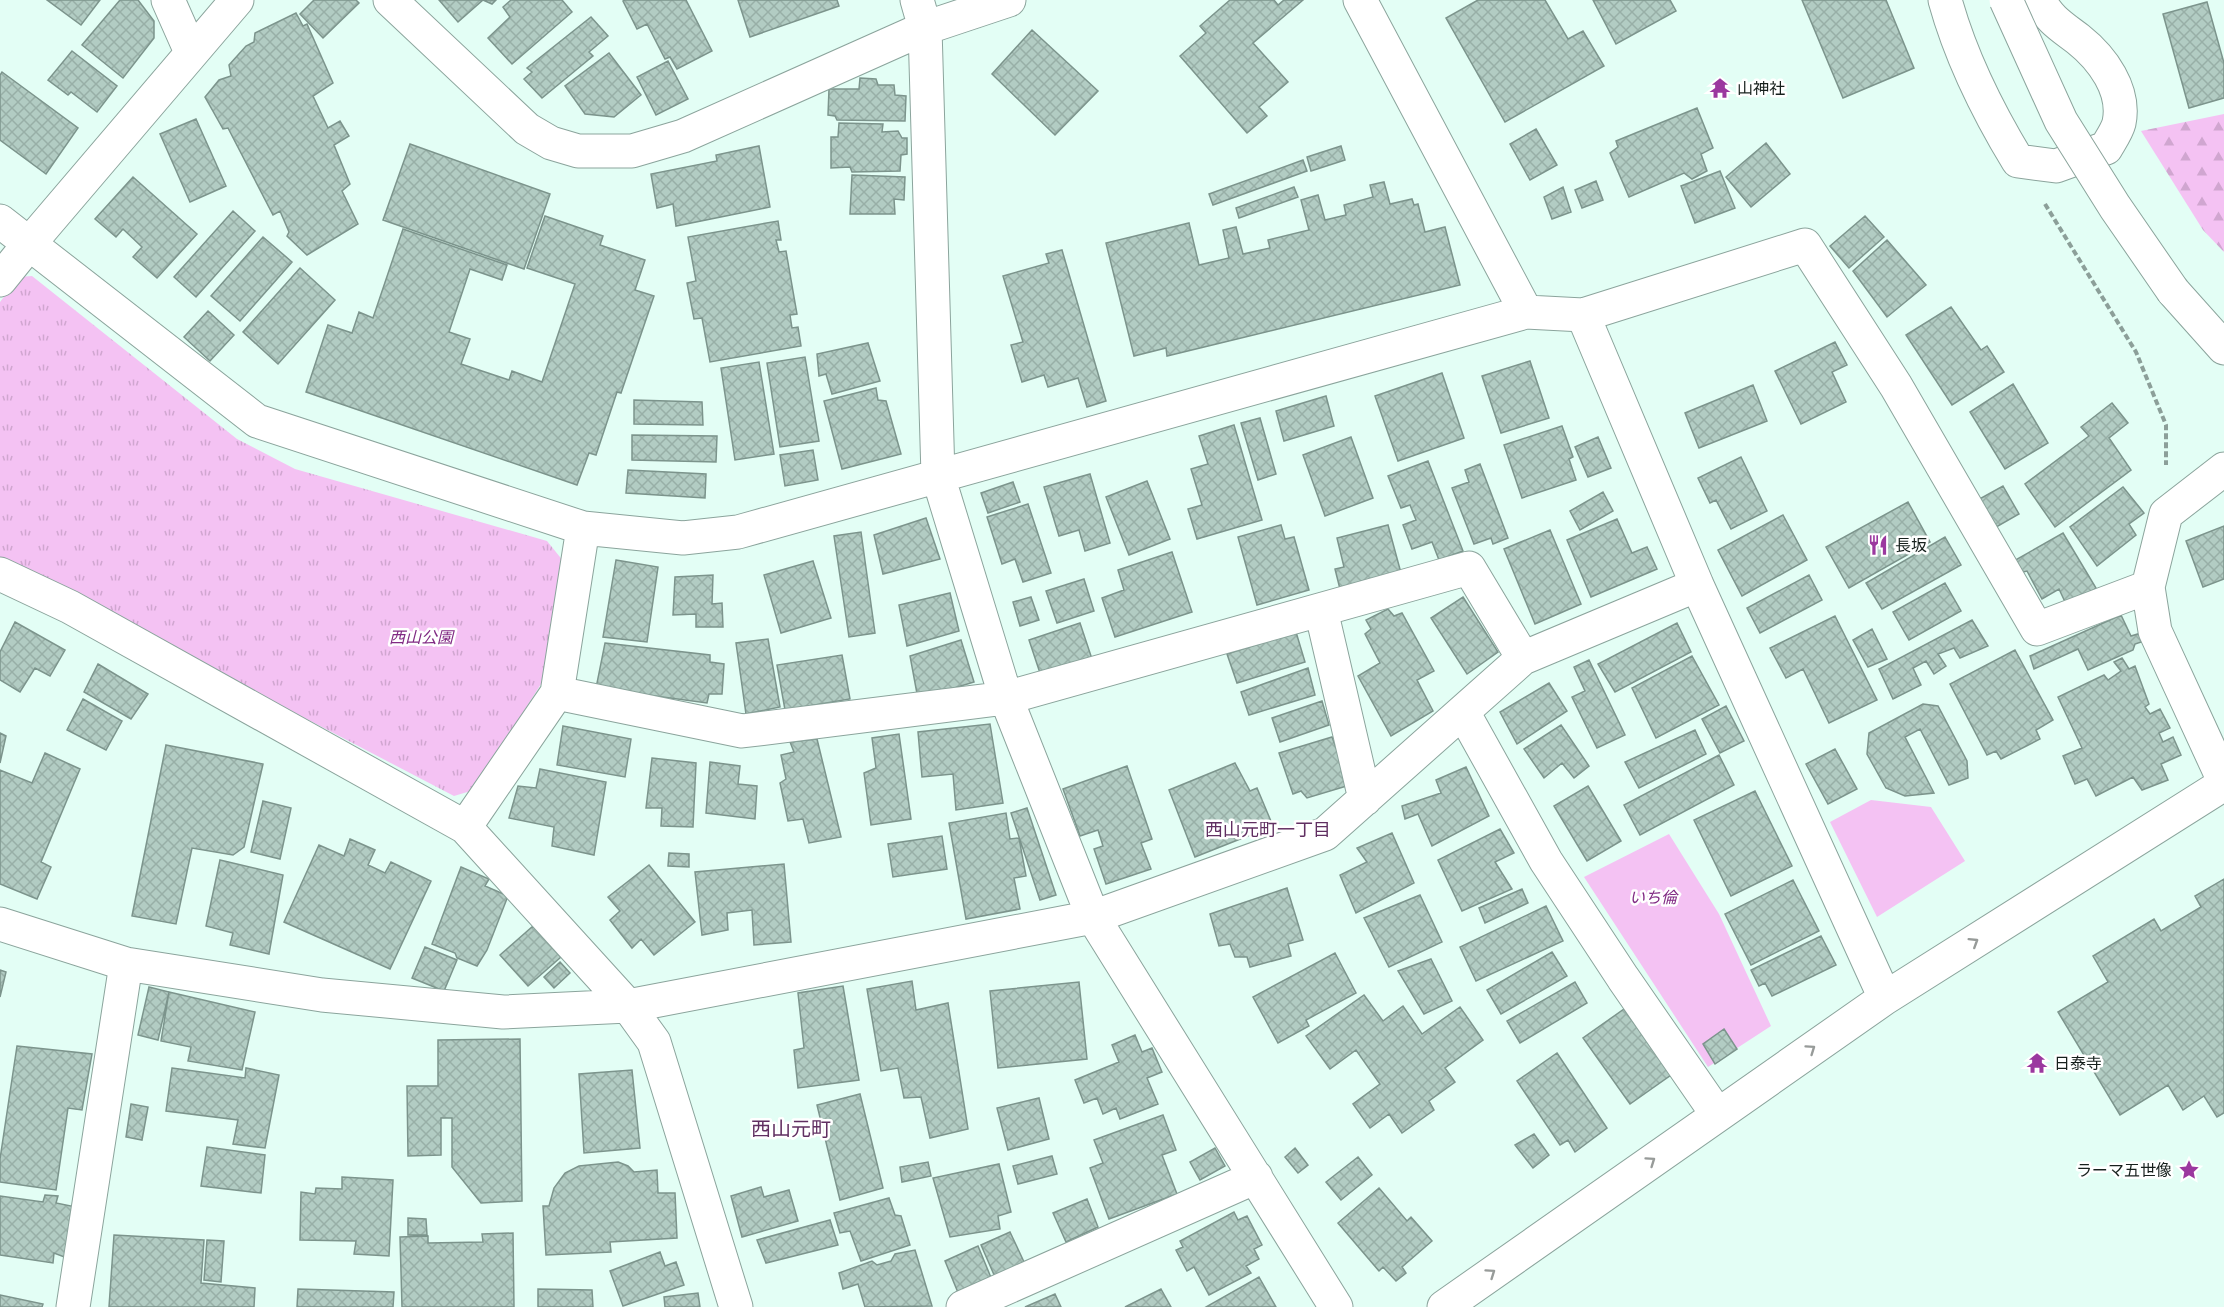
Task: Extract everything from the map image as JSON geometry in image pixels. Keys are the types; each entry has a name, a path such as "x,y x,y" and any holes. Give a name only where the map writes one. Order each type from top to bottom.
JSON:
{"street":[{"path":"168,0 191,52"},
{"path":"0,280 28,244 237,0"},
{"path":"390,0 527,129 551,143 578,151 595,152 632,151 683,136 921,14 1009,0"},
{"path":"1359,0 1526,312"},
{"path":"1945,0 1956,39 1993,120 2018,161 2056,166 2106,148 2119,124 2119,99 2110,75 2096,55 2052,21 2039,0"},
{"path":"2006,0 2061,121 2115,207 2174,291 2224,348"},
{"path":"921,14 938,476 1006,698 1093,917 1336,1307"},
{"path":"0,221 257,421 583,528 683,538 738,532 1526,312 1583,315 1805,245 1896,386 2037,628 2148,587"},
{"path":"1583,315 1696,585 1885,998"},
{"path":"1444,1307 1885,998 2224,783 2155,631 2148,587 2166,514 2224,470"},
{"path":"465,827 557,693 583,528"},
{"path":"557,693 742,731 1006,698 1469,568 1523,658"},
{"path":"0,574 70,607 465,827 628,1006 654,1042 736,1307"},
{"path":"0,924 126,964 322,995 503,1012 628,1006 1093,917 1325,834 1523,658 1696,585"},
{"path":"1321,610 1365,799"},
{"path":"1463,712 1546,861 1717,1114"},
{"path":"73,1307 126,964"},
{"path":"963,1307 1256,1177"}],"path":[{"path":"2018,161 2136,352 2166,425 2166,514"}],"green space":[{"path":"2224,114 2224,252 2203,230 2141,131"},
{"name":"西山公園","path":"32,276 237,439 295,469 547,541 564,562 541,684 474,790 454,796 0,559 0,302 19,277"},
{"path":"1871,800 1931,807 1965,861 1877,917 1830,822"},
{"name":"いち倫","path":"1669,834 1719,914 1771,1026 1708,1067 1584,877"}],"building":[{"path":"47,0 100,0 81,25"},
{"path":"120,0 138,0 154,21 154,38 123,78 82,45"},
{"path":"314,0 356,0 359,3 323,38 300,14"},
{"path":"439,0 483,0 458,22"},
{"path":"483,0 496,0 492,4"},
{"path":"511,0 562,0 572,12 512,64 488,38 510,17 503,7"},
{"path":"686,0 712,51 677,69 670,57 665,59 647,24 637,29 623,1"},
{"path":"738,0 837,0 839,6 750,37"},
{"path":"1230,0 1274,0 1278,5 1284,0 1303,0 1253,43 1288,82 1259,107 1267,116 1247,133 1180,56 1206,33 1200,26"},
{"path":"1478,0 1545,0 1568,39 1583,31 1604,66 1505,122 1446,18"},
{"path":"1593,0 1670,0 1676,11 1616,44"},
{"path":"1802,0 1886,0 1914,68 1843,98"},
{"path":"2207,2 2224,63 2224,98 2189,108 2163,14"},
{"path":"296,13 303,26 307,24 333,83 313,96 328,128 340,121 349,136 334,145 350,184 342,191 358,224 307,255 287,236 289,232 280,211 273,215 228,128 223,129 205,97 219,80 231,76 229,65 246,46 254,42 255,33"},
{"path":"591,17 608,36 589,52 593,56 542,98 524,79 532,72 527,68"},
{"path":"1032,30 1098,91 1055,135 992,74"},
{"path":"72,51 117,86 97,112 71,92 68,95 48,80"},
{"path":"609,53 641,95 614,117 585,114 565,86"},
{"path":"668,61 688,99 656,115 637,77"},
{"path":"2,72 78,128 46,174 0,140 0,75"},
{"path":"860,78 876,79 878,85 894,85 895,95 906,96 905,121 837,120 835,116 828,115 829,89 859,89"},
{"path":"1697,108 1713,148 1701,154 1707,171 1692,179 1684,173 1629,197 1610,153 1618,147 1616,141"},
{"path":"196,119 226,186 190,202 160,134"},
{"path":"839,123 883,124 882,132 898,131 902,138 907,138 907,154 901,155 900,171 852,172 850,167 831,168 831,137 838,137"},
{"path":"1536,129 1557,165 1530,180 1510,144"},
{"path":"1766,143 1790,174 1751,207 1726,177"},
{"path":"410,144 550,194 524,269 383,220"},
{"path":"759,146 770,207 676,226 673,204 657,208 651,174 717,161 716,155"},
{"path":"1341,146 1345,160 1311,171 1307,157"},
{"path":"1303,160 1307,171 1213,205 1209,194"},
{"path":"1720,171 1735,208 1695,223 1681,186"},
{"path":"852,175 905,177 904,200 894,199 895,214 850,214"},
{"path":"133,177 197,234 157,278 133,257 142,247 123,229 116,237 95,219"},
{"path":"1596,181 1603,200 1582,208 1575,190"},
{"path":"1384,182 1390,204 1412,199 1414,205 1418,204 1425,232 1445,227 1460,285 1167,356 1166,348 1134,356 1106,243 1189,223 1199,265 1229,258 1223,230 1236,227 1243,254 1270,248 1268,240 1309,230 1301,200 1318,195 1325,220 1346,215 1344,205 1373,197 1370,185"},
{"path":"1294,187 1298,197 1239,218 1236,208"},
{"path":"1563,187 1571,212 1552,219 1544,197"},
{"path":"233,211 255,231 196,297 174,277"},
{"path":"545,216 603,236 600,245 645,260 635,290 654,296 621,393 617,392 596,455 589,453 577,485 306,392 328,325 352,333 359,312 373,318 403,229 507,265 502,280 470,269 449,332 470,339 461,364 509,380 512,371 542,382 575,284 527,268"},
{"path":"1865,216 1884,237 1849,268 1830,246"},
{"path":"778,221 781,240 776,240 779,252 786,251 797,314 790,315 792,328 798,327 801,346 710,362 702,318 694,319 687,283 696,281 688,237"},
{"path":"263,237 292,262 240,321 211,296"},
{"path":"1887,240 1926,285 1887,317 1853,271"},
{"path":"1062,250 1106,401 1087,407 1078,378 1048,387 1044,375 1022,382 1011,345 1023,342 1003,276 1049,263 1046,254"},
{"path":"300,268 335,300 278,364 243,332"},
{"path":"1951,307 1981,350 1987,346 2004,372 1952,405 1906,335"},
{"path":"208,311 234,335 210,361 184,337"},
{"path":"1835,342 1847,365 1832,372 1846,402 1801,424 1775,371"},
{"path":"868,343 880,381 832,394 826,374 819,376 817,354"},
{"path":"805,357 819,441 780,447 767,363"},
{"path":"1530,361 1549,418 1501,433 1482,376"},
{"path":"759,362 774,454 735,460 721,368"},
{"path":"1442,373 1464,438 1398,461 1375,396"},
{"path":"2013,384 2048,443 2005,469 1970,412"},
{"path":"1753,385 1767,421 1699,448 1685,413"},
{"path":"876,388 878,400 886,401 901,454 842,469 824,401"},
{"path":"1326,396 1334,426 1284,441 1276,411"},
{"path":"634,400 702,402 703,425 634,424"},
{"path":"2112,403 2128,423 2109,438 2131,470 2055,527 2025,484 2089,436 2081,427"},
{"path":"1260,418 1276,474 1258,480 1241,423"},
{"path":"1234,425 1262,520 1197,539 1188,509 1202,505 1191,469 1208,464 1199,436"},
{"path":"1562,426 1573,457 1569,459 1576,480 1522,498 1504,445"},
{"path":"632,435 717,436 716,462 632,460"},
{"path":"1351,437 1373,498 1325,516 1303,455"},
{"path":"1598,437 1611,468 1588,477 1575,447"},
{"path":"813,450 818,480 785,486 780,455"},
{"path":"1741,457 1767,511 1731,529 1716,500 1710,503 1698,478"},
{"path":"1428,461 1463,551 1439,560 1432,542 1412,549 1403,525 1416,520 1410,505 1401,508 1388,476"},
{"path":"1480,464 1508,538 1493,544 1491,538 1474,544 1452,488 1469,482 1465,470"},
{"path":"628,470 706,474 705,498 626,493"},
{"path":"1090,474 1110,543 1085,551 1079,530 1059,536 1044,487"},
{"path":"1147,481 1170,539 1129,555 1106,497"},
{"path":"1013,482 1020,502 988,513 981,493"},
{"path":"2003,486 2019,514 1991,530 1974,502"},
{"path":"2123,487 2144,513 2129,524 2136,535 2097,566 2070,527"},
{"path":"1603,492 1613,511 1580,530 1570,511"},
{"name":"長坂","path":"1908,502 1930,542 1849,588 1826,547"},
{"path":"1028,504 1051,573 1023,582 1015,559 1002,564 987,517"},
{"path":"1783,515 1807,560 1742,596 1718,550"},
{"path":"926,518 940,559 883,574 874,535"},
{"path":"1617,519 1632,553 1647,547 1657,569 1591,597 1567,540"},
{"path":"1281,525 1285,539 1294,537 1309,590 1257,605 1238,537"},
{"path":"1388,525 1401,573 1340,589 1335,569 1344,567 1337,538"},
{"path":"2224,526 2224,579 2203,587 2186,541"},
{"path":"1550,530 1581,604 1535,624 1504,549"},
{"path":"861,532 875,633 849,637 834,536"},
{"path":"2063,533 2096,588 2087,595 2082,594 2066,604 2059,589 2042,599 2027,571 2019,573 2012,562"},
{"path":"1945,537 1961,565 1882,609 1866,583"},
{"path":"1172,552 1192,612 1115,637 1102,598 1124,590 1118,570"},
{"path":"616,560 658,567 647,642 603,637"},
{"path":"813,561 831,618 781,633 764,575"},
{"path":"713,575 712,604 722,603 723,627 696,627 696,614 673,615 675,577"},
{"path":"1809,575 1822,600 1760,633 1747,608"},
{"path":"1084,579 1094,611 1057,623 1046,591"},
{"path":"1945,583 1961,611 1909,640 1893,612"},
{"path":"950,593 959,631 907,646 899,605"},
{"path":"1031,597 1039,620 1020,626 1013,602"},
{"path":"1463,597 1498,652 1467,674 1431,618"},
{"path":"1388,609 1394,616 1402,613 1434,671 1417,680 1433,711 1391,736 1358,676 1380,663 1365,634 1371,629 1366,620"},
{"path":"2121,615 2131,636 2141,633 2144,641 2135,644 2133,650 2088,670 2078,649 2034,669 2030,656"},
{"path":"1835,616 1877,700 1829,723 1803,669 1786,678 1770,648"},
{"path":"1972,620 1988,646 1960,658 1954,648 1938,654 1946,666 1934,674 1926,661 1913,668 1921,685 1893,699 1879,669"},
{"path":"15,622 65,650 50,676 35,668 20,692 0,680 0,652"},
{"path":"1080,623 1092,659 1041,676 1029,640"},
{"path":"1677,623 1691,652 1615,692 1598,664"},
{"path":"1872,629 1887,659 1868,667 1853,640"},
{"path":"1296,632 1305,662 1237,683 1227,654"},
{"path":"768,639 780,707 746,714 736,643"},
{"path":"961,640 974,682 918,699 910,656"},
{"path":"605,643 710,655 710,662 724,664 722,694 709,694 707,703 596,688"},
{"path":"2015,650 2053,720 2036,730 2040,739 2001,759 1996,751 1987,755 1950,684"},
{"path":"842,655 850,699 785,710 777,665"},
{"path":"1692,656 1719,705 1656,738 1632,688"},
{"path":"2122,658 2129,669 2135,666 2149,704 2145,707 2150,714 2160,709 2170,728 2159,733 2163,742 2173,737 2181,755 2161,764 2168,780 2142,790 2133,777 2096,796 2087,779 2075,784 2063,756 2082,748 2058,697 2104,675 2108,680 2121,671 2114,662"},
{"path":"1589,660 1625,735 1597,748 1572,697 1585,691 1574,667"},
{"path":"98,664 148,694 131,719 84,692"},
{"path":"1308,668 1315,695 1249,715 1241,692"},
{"path":"1549,683 1567,711 1517,744 1500,712"},
{"path":"83,699 122,721 106,750 67,730"},
{"path":"1322,701 1329,725 1280,742 1272,718"},
{"path":"1923,704 1938,706 1967,761 1968,778 1949,785 1920,729 1905,737 1934,793 1905,796 1886,788 1867,754 1869,733"},
{"path":"1726,706 1744,741 1720,753 1702,719"},
{"path":"990,724 1003,803 956,810 953,774 922,777 918,732"},
{"path":"1561,725 1589,766 1574,778 1562,763 1544,778 1524,749"},
{"path":"563,726 631,739 625,777 557,765"},
{"path":"1695,730 1706,754 1639,788 1625,762"},
{"path":"0,733 6,736 0,763"},
{"path":"899,734 911,819 871,825 864,773 876,768 872,738"},
{"path":"1332,737 1350,785 1307,798 1301,791 1293,794 1279,753"},
{"path":"817,739 841,837 809,843 803,819 788,821 780,783 786,779 781,755 794,752 790,742"},
{"path":"166,745 263,764 244,847 233,855 192,848 176,924 132,916"},
{"path":"1835,749 1857,789 1828,804 1806,764"},
{"path":"45,753 80,769 41,862 51,867 37,899 0,884 0,770 32,783"},
{"path":"1719,755 1734,785 1640,835 1624,805"},
{"path":"652,758 696,763 693,827 661,826 662,808 646,808"},
{"path":"710,762 740,766 738,784 757,786 755,819 706,813"},
{"path":"1235,763 1250,791 1257,788 1273,826 1195,857 1169,790"},
{"path":"1127,766 1152,839 1141,843 1151,869 1106,884 1094,849 1103,846 1098,830 1080,836 1063,789"},
{"path":"1466,767 1489,816 1432,846 1418,814 1405,819 1402,806 1441,793 1436,780"},
{"path":"540,769 606,782 594,855 552,846 554,827 509,818 518,786 536,788"},
{"path":"1588,786 1621,841 1587,861 1554,806"},
{"path":"1755,791 1792,866 1731,896 1694,820"},
{"path":"263,801 291,808 280,859 251,852"},
{"path":"1027,808 1056,895 1040,900 1011,813"},
{"path":"1006,813 1010,839 1019,838 1026,876 1014,878 1020,909 966,919 949,823"},
{"path":"1500,829 1514,853 1495,862 1512,889 1462,911 1438,860"},
{"path":"1392,833 1414,883 1356,913 1340,875 1367,862 1357,848"},
{"path":"942,836 947,869 893,877 888,844"},
{"path":"350,839 375,850 368,865 385,873 391,862 431,881 390,969 284,922 319,845 344,856"},
{"path":"669,853 689,854 689,867 668,866"},
{"path":"220,860 283,875 269,954 230,945 233,933 206,926"},
{"path":"784,864 791,942 754,945 752,910 727,913 728,930 702,935 695,872"},
{"path":"649,865 695,922 654,955 641,939 632,948 610,920 620,911 608,897"},
{"path":"461,867 489,879 485,886 508,896 487,950 477,966 457,958 455,953 432,944"},
{"path":"2224,879 2224,1113 2217,1117 2204,1096 2183,1110 2168,1085 2120,1115 2058,1012 2108,982 2093,956 2154,919 2161,931 2201,907 2195,896"},
{"name":"いち倫","path":"1793,880 1819,931 1751,965 1725,914"},
{"path":"1287,888 1303,940 1288,944 1291,956 1250,967 1247,957 1235,957 1230,944 1219,946 1210,914"},
{"path":"1522,889 1528,903 1485,923 1479,908"},
{"path":"1420,895 1442,942 1389,967 1364,918"},
{"path":"1546,906 1563,941 1476,981 1460,947"},
{"path":"533,926 561,957 528,986 500,955"},
{"path":"1821,936 1836,965 1772,996 1765,983 1759,986 1751,970"},
{"path":"425,947 457,960 444,991 412,978"},
{"path":"1552,952 1567,976 1501,1014 1487,990"},
{"path":"1335,953 1356,993 1306,1020 1309,1026 1278,1043 1253,997"},
{"path":"1431,959 1452,1001 1424,1014 1398,971"},
{"path":"560,962 570,973 554,988 544,977"},
{"path":"0,970 6,972 0,997"},
{"path":"912,981 916,1010 948,1003 968,1129 930,1138 921,1097 904,1098 898,1068 881,1071 867,989"},
{"path":"1079,982 1087,1059 998,1068 990,991"},
{"path":"1575,982 1587,1003 1520,1043 1507,1021"},
{"path":"843,986 859,1080 798,1088 794,1050 804,1048 798,993"},
{"path":"149,987 169,992 158,1040 138,1035"},
{"path":"169,992 255,1012 242,1070 188,1061 191,1047 161,1041"},
{"path":"1364,995 1383,1021 1403,1006 1422,1034 1460,1007 1483,1040 1445,1068 1455,1082 1429,1101 1434,1110 1402,1133 1389,1114 1370,1128 1353,1104 1380,1084 1356,1050 1330,1069 1306,1036"},
{"path":"1624,1009 1671,1075 1630,1104 1583,1038"},
{"path":"1724,1029 1737,1049 1715,1064 1703,1044"},
{"path":"1135,1035 1142,1052 1152,1048 1162,1072 1147,1078 1158,1104 1120,1119 1116,1108 1103,1114 1097,1098 1084,1103 1075,1080 1119,1062 1112,1045"},
{"path":"520,1039 522,1201 481,1203 452,1167 452,1118 441,1118 441,1155 408,1156 407,1086 438,1086 438,1040"},
{"path":"17,1046 92,1054 82,1110 68,1108 56,1190 0,1182 0,1159"},
{"path":"1557,1053 1607,1128 1575,1152 1568,1140 1560,1145 1517,1081"},
{"path":"172,1068 245,1078 246,1068 279,1075 265,1148 233,1144 238,1120 166,1111"},
{"path":"632,1070 640,1148 584,1153 579,1074"},
{"path":"860,1094 883,1188 840,1200 817,1105"},
{"path":"1039,1098 1049,1139 1008,1150 997,1108"},
{"path":"131,1104 148,1107 142,1140 126,1137"},
{"path":"1163,1115 1176,1150 1162,1155 1177,1194 1109,1219 1090,1168 1103,1163 1094,1140"},
{"path":"1534,1134 1549,1155 1533,1168 1515,1145"},
{"path":"207,1147 265,1155 261,1193 201,1186"},
{"path":"1215,1148 1225,1166 1200,1180 1190,1162"},
{"path":"1295,1148 1308,1165 1298,1173 1285,1157"},
{"path":"1052,1156 1057,1174 1018,1184 1013,1166"},
{"path":"1358,1157 1372,1175 1341,1200 1326,1182"},
{"path":"618,1162 628,1166 634,1172 657,1170 658,1193 675,1193 677,1238 610,1242 611,1252 546,1255 543,1206 549,1206 554,1188 565,1173 579,1166"},
{"path":"928,1162 931,1176 902,1182 900,1167"},
{"path":"999,1164 1011,1212 998,1216 1000,1229 950,1237 933,1178"},
{"path":"342,1177 393,1180 389,1256 354,1254 356,1241 300,1240 301,1192 315,1194 316,1188 342,1189"},
{"path":"761,1187 764,1197 789,1190 798,1221 742,1237 731,1196"},
{"path":"1379,1188 1407,1221 1411,1217 1432,1241 1402,1267 1406,1273 1396,1281 1383,1267 1379,1271 1338,1223"},
{"path":"45,1195 58,1196 56,1203 76,1207 67,1258 54,1253 53,1263 0,1255 0,1196 43,1202"},
{"path":"889,1198 895,1215 901,1216 910,1245 861,1261 850,1231 840,1233 834,1213"},
{"path":"1087,1199 1098,1227 1066,1242 1053,1213"},
{"path":"1234,1212 1238,1220 1247,1216 1262,1245 1254,1249 1259,1259 1246,1266 1251,1273 1209,1295 1194,1267 1187,1271 1176,1250 1183,1247 1180,1241"},
{"path":"408,1218 426,1219 427,1235 408,1235"},
{"path":"830,1220 838,1245 766,1263 757,1240"},
{"path":"1010,1232 1025,1264 995,1277 981,1245"},
{"path":"513,1233 514,1307 402,1307 400,1237 428,1236 428,1243 483,1242 482,1234"},
{"path":"114,1235 204,1240 201,1283 255,1288 254,1307 109,1307"},
{"path":"207,1240 224,1241 221,1282 204,1280"},
{"path":"978,1246 992,1280 959,1295 945,1261"},
{"path":"915,1250 932,1306 865,1307 858,1284 843,1289 839,1273 872,1261 877,1265 891,1261 895,1254"},
{"path":"660,1252 665,1266 676,1262 684,1285 623,1306 610,1271"},
{"path":"1259,1277 1276,1307 1206,1307"},
{"path":"298,1289 394,1292 393,1307 297,1307"},
{"path":"538,1289 592,1290 593,1307 538,1307"},
{"path":"1161,1289 1171,1307 1125,1307"},
{"path":"698,1293 700,1307 665,1307 664,1297"},
{"path":"1055,1294 1061,1307 1025,1307"},
{"path":"0,1295 43,1304 42,1307 0,1307"}],"place":[{"name":"山神社","path":"1720,88"},
{"name":"長坂","path":"1878,545"},
{"name":"日泰寺","path":"2037,1063"},
{"name":"ラーマ五世像","path":"2189,1170"}],"district":[{"name":"西山元町一丁目","path":"1268,830"},
{"name":"西山元町","path":"791,1129"}]}
